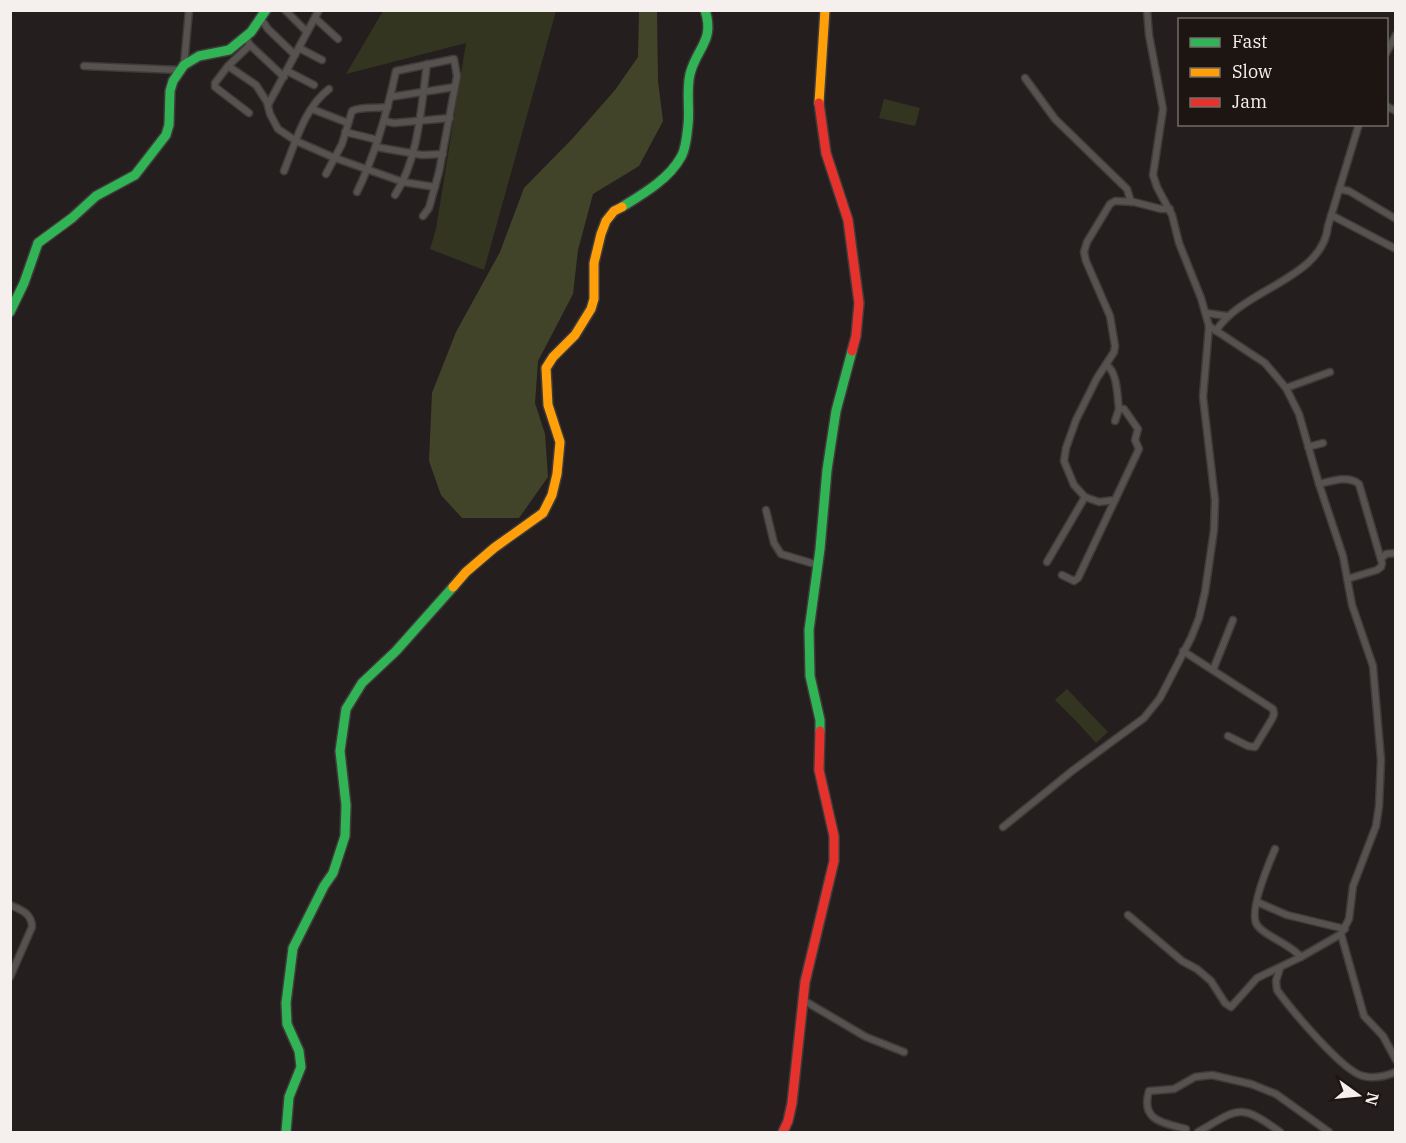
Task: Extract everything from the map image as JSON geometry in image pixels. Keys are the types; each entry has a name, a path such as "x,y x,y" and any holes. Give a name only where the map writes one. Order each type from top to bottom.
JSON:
{"street":[{"path":"182,67 189,10"},
{"path":"285,10 307,32"},
{"path":"267,105 319,10"},
{"path":"286,1132 286,1108 301,1067 300,1051 287,1024 286,1004 293,948 324,886 333,873 345,836 346,805 340,751 346,709 362,683 403,644 466,572 494,548 543,513 552,495 557,474 560,442 548,405 546,368 553,357 575,335 591,309 594,299 594,263 606,221 614,211 644,194 666,176 682,156 688,125 689,78 709,33 705,10"},
{"path":"783,1132 792,1103 803,1000 834,861 832,824 820,783 818,756 820,720 808,661 809,630 836,411 856,336 859,303 848,220 826,153 819,111 825,10"},
{"path":"1003,827 1063,778 1144,718 1160,698 1191,638 1199,618 1209,571 1215,500 1203,397 1209,326 1185,262 1170,209 1153,175 1163,109 1149,35 1147,10"},
{"path":"249,113 215,87 215,82 248,42 263,15"},
{"path":"263,15 268,29 295,55"},
{"path":"315,18 338,39"},
{"path":"10,312 24,283 38,243 72,218 96,195 135,176 166,135 169,125 170,91 182,67 198,56 229,50 248,42"},
{"path":"248,42 285,74 314,85"},
{"path":"299,48 322,60"},
{"path":"357,192 369,169 388,107 396,71 454,58 457,76 443,154 429,208 423,216"},
{"path":"395,195 403,182 412,154 426,64"},
{"path":"84,66 182,67"},
{"path":"228,66 255,85 278,129 296,141 335,158 403,182 435,188"},
{"path":"1025,78 1056,119 1127,189 1131,202"},
{"path":"390,97 455,87"},
{"path":"284,171 312,109 329,89"},
{"path":"326,174 335,158 352,111 358,108 388,107"},
{"path":"312,109 348,123"},
{"path":"384,121 394,123 450,118"},
{"path":"1216,331 1227,316 1314,259 1327,236 1331,214 1358,126"},
{"path":"345,132 378,140"},
{"path":"376,147 412,154 443,154"},
{"path":"1339,189 1349,191 1395,219"},
{"path":"1115,500 1098,502 1085,497 1074,484 1064,461 1066,448 1084,403 1115,346 1113,325 1086,261 1085,247 1110,204 1115,201 1170,209"},
{"path":"1331,214 1395,249"},
{"path":"1206,314 1227,316"},
{"path":"1128,915 1182,961 1197,969 1210,981 1225,1003 1232,1007 1257,978 1301,957 1343,932 1349,919 1353,886 1376,826 1379,806 1381,760 1373,666 1352,605 1343,556 1318,484 1299,414 1286,388 1265,363 1209,326"},
{"path":"1106,365 1111,368 1114,377 1119,409 1115,421"},
{"path":"1286,388 1330,372"},
{"path":"1062,575 1074,581 1078,578 1139,448 1135,440 1138,429 1124,409 1119,409"},
{"path":"1308,447 1323,443"},
{"path":"1318,484 1344,479 1354,480 1359,484 1381,559 1381,567 1347,579"},
{"path":"1047,562 1085,497"},
{"path":"766,510 774,543 781,554 818,565"},
{"path":"1381,559 1386,554 1395,553"},
{"path":"1213,670 1233,620"},
{"path":"1183,651 1273,709 1274,714 1255,747 1228,736"},
{"path":"1275,849 1266,869 1254,917 1256,924 1294,948 1301,957"},
{"path":"1257,902 1287,915 1343,932"},
{"path":"10,905 20,909 32,920 30,936 10,978"},
{"path":"1343,932 1364,1016 1383,1036 1395,1060"},
{"path":"1280,968 1276,981 1277,990 1323,1044 1346,1065 1365,1077 1385,1076 1395,1072"},
{"path":"803,1000 866,1037 904,1052"},
{"path":"1186,1130 1154,1119 1149,1111 1147,1099 1149,1091 1174,1089 1195,1077 1212,1075 1251,1084 1276,1094 1329,1132"},
{"path":"1198,1132 1238,1110 1263,1120 1280,1132"}],"green space":[{"path":"383,11 556,11 484,270 430,249 436,229 466,43 346,74"},
{"path":"639,11 657,11 658,81 663,121 639,166 593,194 578,250 573,294 538,361 535,403 545,434 548,477 519,518 462,518 441,495 429,461 432,393 456,332 500,252 524,188 573,138 615,90 638,57"},
{"path":"884,99 920,108 915,126 879,118"},
{"path":"1067,689 1108,732 1096,743 1055,700"}],"traffic: fast":[{"path":"10,312 24,283 38,243 72,218 96,196 135,175 166,135 169,125 170,91 173,81 184,65 199,56 229,50 251,32 266,10"},
{"path":"622,207 663,179 683,154 688,125 690,74 704,44 708,29 705,10"},
{"path":"820,731 820,720 810,676 809,630 836,411 852,351"},
{"path":"286,1132 289,1097 301,1067 299,1051 287,1024 286,1003 293,948 324,886 333,873 345,836 346,805 340,751 346,709 362,683 396,651 453,587"}],"traffic: slow":[{"path":"819,103 825,10"},
{"path":"453,587 466,572 494,548 543,513 552,495 557,474 560,442 548,405 546,368 553,357 575,335 591,309 594,299 594,263 601,234 606,221 614,211 622,207"}],"traffic: jam":[{"path":"819,103 826,153 848,220 859,303 852,351"},
{"path":"783,1132 792,1103 805,982 834,861 834,836 819,770 820,731"}]}
